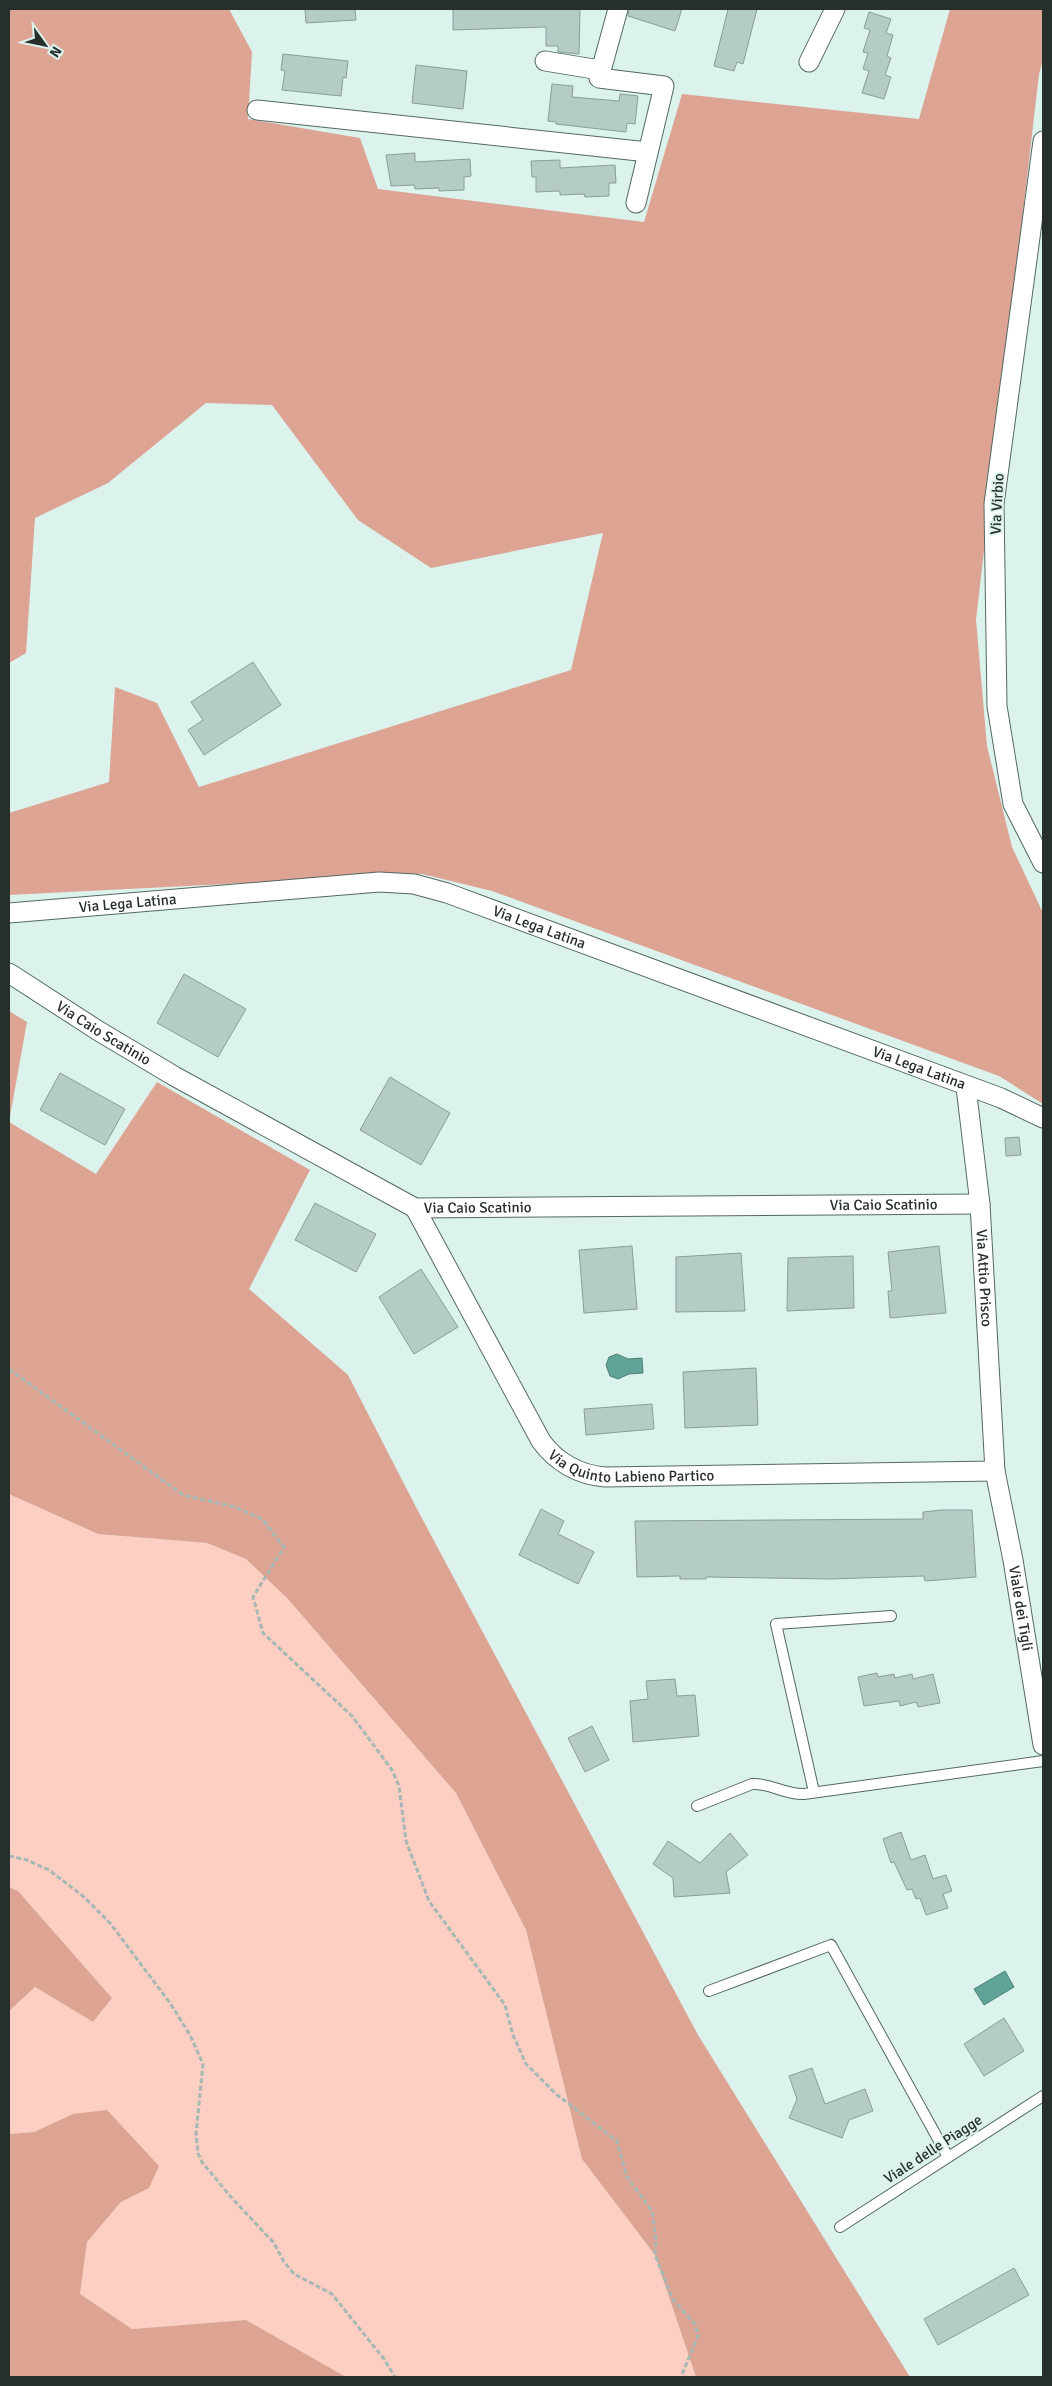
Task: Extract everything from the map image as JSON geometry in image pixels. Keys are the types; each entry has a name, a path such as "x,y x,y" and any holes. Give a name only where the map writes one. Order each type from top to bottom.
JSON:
{"street":[{"path":"618,9 599,78 664,86 636,203"},
{"path":"809,62 834,9"},
{"path":"545,61 600,70"},
{"path":"257,110 648,152"},
{"name":"Via Virbio","path":"1043,141 994,504 997,706 1013,804 1043,862"},
{"name":"Via Lega Latina","path":"9,913 379,882 414,884 446,893 1010,1102 1043,1118"},
{"name":"Via Caio Scatinio","path":"9,973 166,1072 415,1208 980,1204"},
{"name":"Via Attio Prisco","path":"966,1087 980,1204 995,1471"},
{"name":"Via Quinto Labieno Partico","path":"415,1208 541,1441 554,1457 576,1469 605,1477 995,1471"},
{"name":"Viale dei Tigli","path":"995,1471 1013,1560 1043,1745"}],"lane":[{"path":"814,1792 776,1624 892,1616"},
{"path":"697,1806 752,1784 760,1783 787,1794 814,1792 1043,1762"},
{"path":"709,1991 831,1945 948,2157"},
{"name":"Viale delle Piagge","path":"840,2227 1043,2096"}],"path":[{"path":"9,1369 183,1495 236,1507 262,1519 284,1547 253,1597 263,1632 352,1716 392,1770 399,1786 406,1841 429,1901 505,2005 513,2035 526,2064 556,2094 617,2141 627,2177 652,2211 656,2240 655,2255 673,2300 695,2324 698,2336 681,2377"},
{"path":"9,1856 27,1860 49,1870 88,1901 110,1923 170,2003 190,2035 203,2064 196,2134 198,2153 202,2162 230,2196 274,2243 284,2262 294,2274 332,2294 384,2359 395,2377"}],"shaded area":[{"path":"9,9 229,9 252,52 248,119 360,138 378,189 644,222 682,94 919,119 950,9 1043,9 1043,60 1039,74 976,620 987,746 1012,847 1043,913 1043,1104 999,1076 492,891 422,874 9,895 9,813 109,782 115,687 157,703 199,787 571,670 603,533 431,568 358,520 272,405 206,403 108,483 35,518 26,653 9,663"},
{"path":"9,1011 27,1022 9,1122"},
{"path":"157,1082 310,1170 249,1289 348,1375 417,1509 698,2035 910,2377 696,2377 655,2255 582,2159 526,1930 456,1793 287,1598 246,1559 207,1543 98,1534 9,1494 9,1122 96,1174"},
{"path":"617,1354 628,1359 642,1358 643,1373 629,1374 618,1379 610,1376 606,1365 609,1357"},
{"path":"9,1494 98,1534 207,1543 246,1559 287,1598 456,1793 526,1930 582,2159 655,2255 696,2377 346,2377 246,2320 132,2329 80,2294 87,2242 121,2202 149,2188 73,2114 34,2132 9,2134 9,2011 35,1987 93,2022 112,1998 18,1891 9,1887"},
{"path":"9,1887 18,1891 112,1998 93,2022 35,1987 9,2011"},
{"path":"1005,1971 1014,1987 984,2005 974,1989"},
{"path":"107,2110 159,2166 149,2188 121,2202 87,2242 80,2294 132,2329 246,2320 346,2377 9,2377 9,2134 34,2132 73,2114"}],"building":[{"path":"305,9 355,9 356,20 306,23"},
{"path":"453,9 580,9 579,54 558,52 558,46 546,46 546,27 453,30"},
{"path":"629,9 682,9 675,31 628,16"},
{"path":"728,9 757,9 743,64 737,62 734,71 714,66"},
{"path":"869,12 891,19 886,33 893,35 887,56 891,58 885,75 891,77 884,99 862,93 869,71 863,69 868,53 863,52 870,30 864,28"},
{"path":"283,54 348,61 346,78 343,77 341,96 282,90 285,71 281,70"},
{"path":"416,65 467,71 463,109 412,103"},
{"path":"552,84 573,86 572,97 619,101 620,94 638,96 635,124 627,123 626,132 556,124 556,122 548,121"},
{"path":"415,153 415,162 470,159 471,176 464,177 464,190 439,191 439,188 415,189 414,185 391,186 386,155"},
{"path":"560,160 560,168 615,165 616,183 609,183 609,196 560,195 560,191 536,192 536,177 532,177 531,161"},
{"path":"253,662 281,705 204,755 188,730 203,720 191,702"},
{"path":"184,974 246,1009 218,1057 157,1023"},
{"path":"60,1073 125,1109 105,1145 40,1110"},
{"path":"390,1077 450,1113 421,1165 360,1130"},
{"path":"1019,1137 1021,1155 1006,1156 1005,1138"},
{"path":"315,1203 376,1234 356,1272 295,1240"},
{"path":"632,1246 637,1309 584,1313 579,1250"},
{"path":"939,1246 946,1313 890,1318 888,1291 892,1291 888,1252"},
{"path":"741,1253 745,1311 676,1312 676,1257"},
{"path":"853,1256 854,1308 787,1311 788,1258"},
{"path":"421,1269 458,1327 414,1354 379,1297"},
{"path":"756,1368 758,1425 685,1428 683,1372"},
{"path":"652,1404 654,1429 586,1435 584,1409"},
{"path":"541,1509 564,1521 558,1534 594,1552 578,1584 519,1555"},
{"path":"972,1510 976,1577 925,1581 924,1576 830,1579 706,1577 706,1579 680,1579 680,1576 637,1577 635,1521 923,1519 923,1512"},
{"path":"877,1673 878,1677 894,1674 895,1678 912,1674 913,1679 933,1674 940,1703 918,1707 916,1702 900,1706 899,1701 864,1706 858,1677"},
{"path":"675,1679 677,1696 695,1695 699,1736 633,1742 630,1701 648,1699 646,1681"},
{"path":"592,1726 609,1760 585,1772 568,1738"},
{"path":"901,1832 911,1860 925,1855 933,1879 946,1875 952,1891 943,1894 948,1908 926,1915 920,1898 916,1899 912,1889 907,1890 894,1862 891,1863 883,1839"},
{"path":"730,1833 748,1855 726,1872 730,1893 674,1897 673,1878 653,1864 668,1841 700,1863"},
{"path":"1004,2018 1024,2051 984,2076 964,2044"},
{"path":"812,2068 825,2104 865,2089 873,2111 849,2120 842,2138 789,2118 797,2099 789,2076"},
{"path":"1014,2268 1029,2295 938,2345 924,2319"}]}
